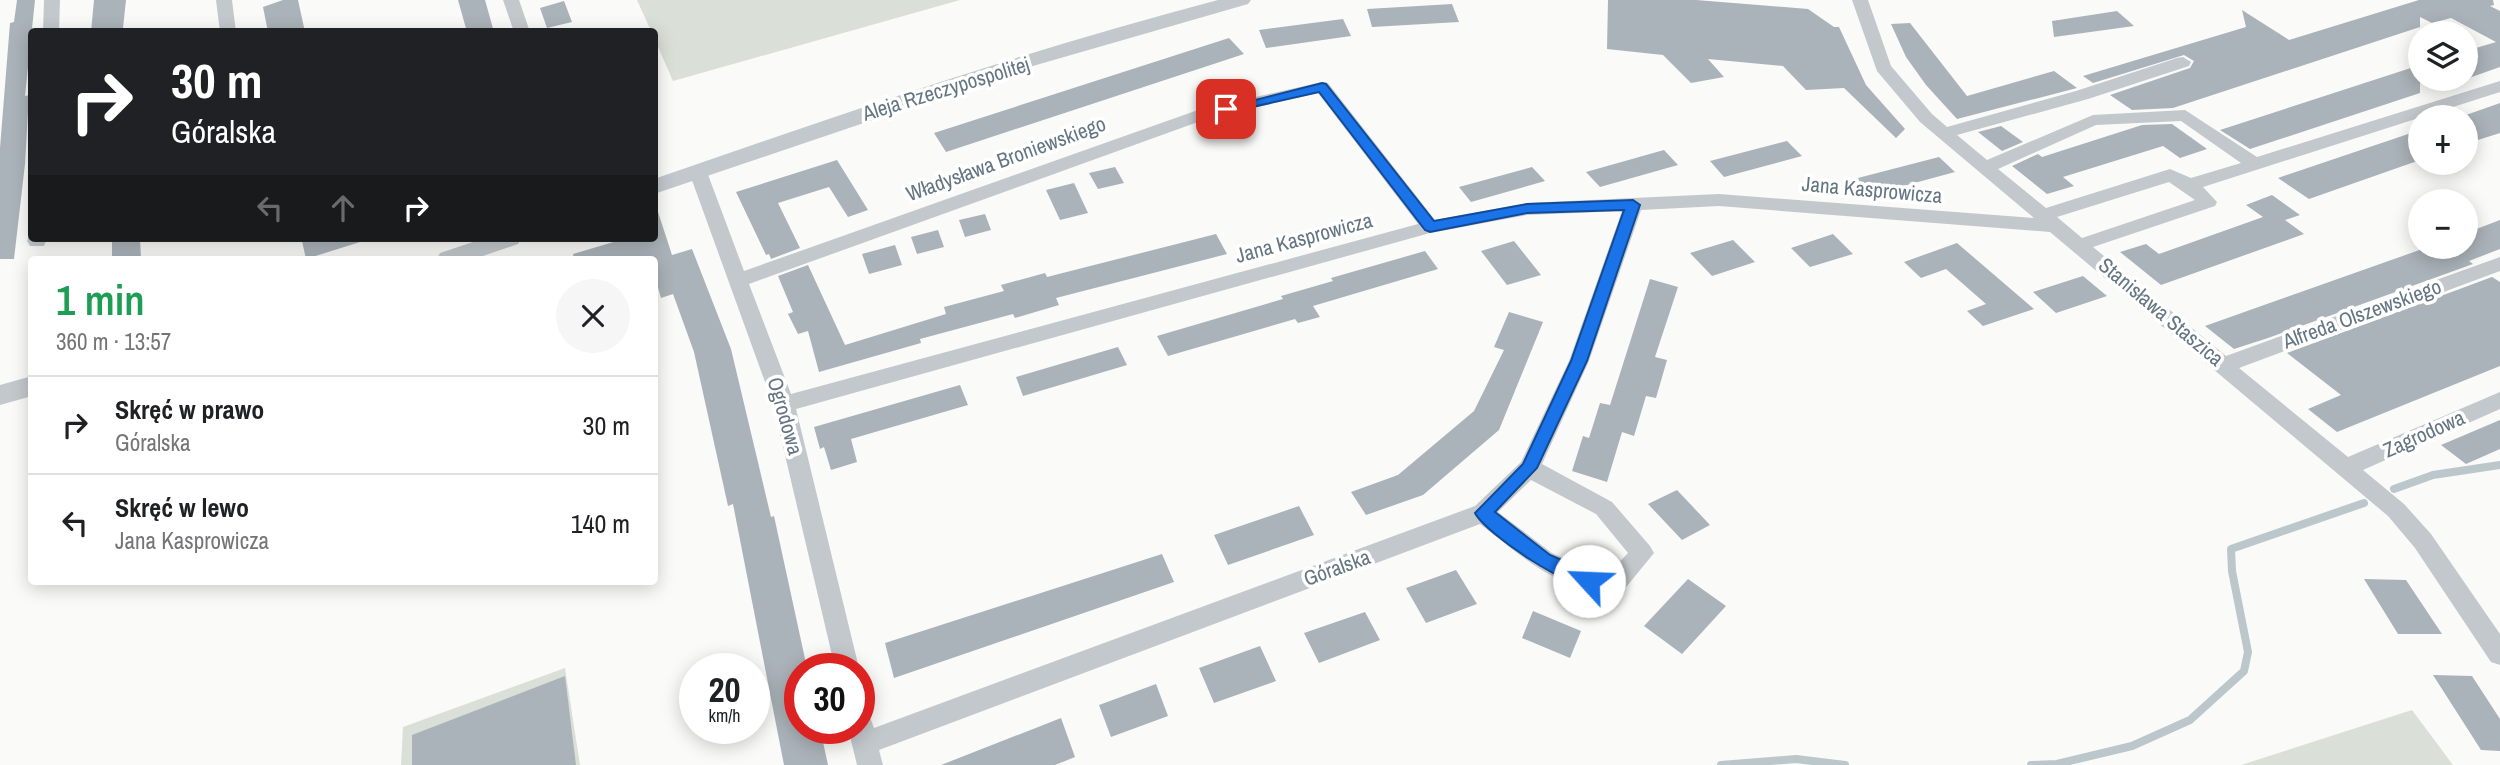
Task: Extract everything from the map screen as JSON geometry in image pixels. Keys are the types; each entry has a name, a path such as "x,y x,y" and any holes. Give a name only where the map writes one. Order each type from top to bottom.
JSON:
{"street":[{"path":"51,28 52,0"},
{"path":"224,0 228,28"},
{"path":"511,0 521,28"},
{"name":"Aleja Rzeczypospolitej","path":"658,186 843,121 1141,28 1241,0"},
{"name":"Stanisława Staszica","path":"1860,0 1883,67 1926,118 2396,510 2488,620 2500,654"},
{"path":"1945,133 2082,95 2183,62"},
{"path":"2190,185 2500,86"},
{"name":"Władysława Broniewskiego","path":"739,280 1204,114 1322,87 1430,227"},
{"path":"1986,167 2093,120 2185,115 2253,163"},
{"name":"Ogrodowa","path":"698,172 784,404 843,653"},
{"path":"2051,221 2170,175 2190,185 2208,202 2080,245"},
{"name":"Jana Kasprowicza","path":"784,404 1430,227 1527,209 1719,200 2051,221"},
{"name":"Góralska","path":"875,739 1483,513 1529,468 1579,361 1633,205"},
{"path":"458,256 498,242"},
{"name":"Alfreda Olszewskiego","path":"2224,365 2500,264"},
{"path":"0,396 28,387"},
{"name":"Zagrodowa","path":"2347,467 2500,400"},
{"path":"1483,513 1544,560 1589,581 1619,579 1642,553 1604,509 1529,468"}],"shaded area":[{"path":"637,0 960,0 673,81 658,47 658,28 650,28"},
{"path":"565,668 580,765 401,765 403,727"},
{"path":"2412,710 2453,765 2241,765"}],"building":[{"path":"17,0 35,0 32,28 28,28 25,164 14,259 0,259 0,148 10,23 14,22"},
{"path":"94,0 126,0 123,28 91,28"},
{"path":"283,0 298,0 304,28 267,28 263,7"},
{"path":"458,0 485,0 493,28 466,28"},
{"path":"1608,0 1696,0 1808,9 1834,27 1839,27 1866,85 1905,129 1896,138 1844,88 1806,90 1783,66 1708,59 1724,77 1691,83 1663,55 1607,49"},
{"path":"2419,0 2493,0 2494,5 2490,6 2500,11 2500,67 2478,75 2478,47 2496,42 2478,32 2478,21 2457,21 2451,18 2428,21 2420,17 2420,21 2408,21 2408,31 2173,108 2132,110 2110,95 2190,68 2194,61 2184,55 2093,83 2083,76 2246,27 2242,10 2289,40"},
{"path":"564,1 572,22 547,28 540,8"},
{"path":"1452,4 1459,22 1372,27 1367,9"},
{"path":"2117,11 2134,26 2054,37 2052,21"},
{"path":"1343,19 1351,36 1266,48 1259,30"},
{"path":"1910,23 1967,96 2054,71 2077,88 1957,119 1926,85 1906,57 1891,24"},
{"path":"1229,38 1244,54 946,152 934,133"},
{"path":"2408,69 2408,91 2420,91 2250,149 2220,130"},
{"path":"2500,103 2500,133 2478,140 2478,111"},
{"path":"2172,124 2207,149 2180,158 2163,146 2063,177 2074,186 2047,194 2012,166 2038,154 2042,157 2142,125"},
{"path":"2001,126 2023,142 2002,151 1978,132"},
{"path":"2408,134 2408,164 2309,199 2278,178"},
{"path":"1787,141 1802,156 1724,177 1710,161"},
{"path":"1664,150 1678,165 1600,187 1586,172"},
{"path":"1939,157 1955,172 1870,195 1854,179"},
{"path":"837,160 868,210 848,217 829,187 778,203 800,248 771,259 769,254 766,255 736,192"},
{"path":"1115,167 1124,183 1098,189 1089,173"},
{"path":"1532,167 1545,181 1471,202 1459,187"},
{"path":"1074,183 1088,213 1060,220 1046,190"},
{"path":"2272,195 2300,215 2285,220 2304,234 2161,285 2120,252 2146,244 2159,254 2263,217 2246,205"},
{"path":"658,212 672,255 692,249 731,349 771,517 774,516 804,653 784,653 784,744 823,744 828,765 784,765 770,693 770,653 762,653 733,504 728,506 694,352 673,294 661,298 658,288 658,256 573,256 614,242 658,242"},
{"path":"985,214 991,230 965,237 959,220"},
{"path":"2500,220 2500,249 2478,258 2478,228"},
{"path":"938,230 944,247 917,254 911,237"},
{"path":"1216,234 1227,254 1056,298 1059,305 1015,318 1013,314 920,339 921,343 819,372 808,331 798,334 788,314 793,312 778,276 808,265 845,345 946,314 944,307 1004,291 1001,285 1045,273 1047,277"},
{"path":"1833,234 1853,254 1810,267 1791,248"},
{"path":"1733,240 1755,262 1712,276 1690,253"},
{"path":"1514,241 1541,275 1507,285 1481,251"},
{"path":"112,242 140,242 141,256 112,256"},
{"path":"302,242 360,242 316,256 305,256"},
{"path":"1957,243 2034,309 1983,326 1967,311 1986,304 1946,269 1921,278 1904,262"},
{"path":"895,245 902,265 869,274 862,254"},
{"path":"1425,251 1438,269 1313,306 1320,317 1298,323 1295,319 1168,356 1157,336 1283,299 1281,296 1333,281 1331,278"},
{"path":"2408,254 2408,259 2474,259 2469,261 2473,264 2234,349 2205,326"},
{"path":"2083,276 2107,296 2056,313 2033,292"},
{"path":"2492,277 2500,282 2500,366 2337,432 2308,409 2341,395 2287,353"},
{"path":"1650,279 1678,287 1655,357 1667,360 1656,398 1646,396 1634,436 1622,432 1607,482 1572,471 1583,436 1589,438 1600,403 1610,405"},
{"path":"1509,312 1543,322 1499,430 1423,495 1366,515 1351,492 1398,475 1474,411 1504,350 1494,347"},
{"path":"1118,347 1127,365 1023,396 1016,377"},
{"path":"960,385 968,405 851,439 857,462 831,470 824,447 820,449 814,427"},
{"path":"2500,420 2500,449 2466,464 2441,445"},
{"path":"1677,490 1710,525 1682,540 1648,504"},
{"path":"1299,506 1314,535 1228,565 1214,535"},
{"path":"1162,554 1174,582 894,678 885,643"},
{"path":"1456,570 1477,604 1426,623 1406,588"},
{"path":"1688,579 1726,606 1682,654 1644,626"},
{"path":"2364,579 2406,580 2442,634 2398,634"},
{"path":"1533,611 1581,631 1570,658 1522,638"},
{"path":"1365,612 1380,640 1319,663 1304,633"},
{"path":"1260,646 1276,681 1214,703 1199,668"},
{"path":"2433,675 2472,676 2500,719 2500,751 2481,750"},
{"path":"565,676 576,765 412,765 412,735"},
{"path":"1156,684 1168,716 1111,737 1099,705"},
{"path":"1061,718 1075,757 1055,765 941,765"}],"waterway":[{"path":"2394,489 2433,475 2500,465"},
{"path":"2031,765 2057,764 2132,746 2190,720 2244,671 2248,652 2232,571 2231,549 2364,503"},
{"path":"1721,765 1796,759 1845,765"}],"route":[{"path":"1226,109 1322,87 1430,227 1527,209 1633,205 1579,361 1529,468 1483,513 1544,560 1589,581"}]}
